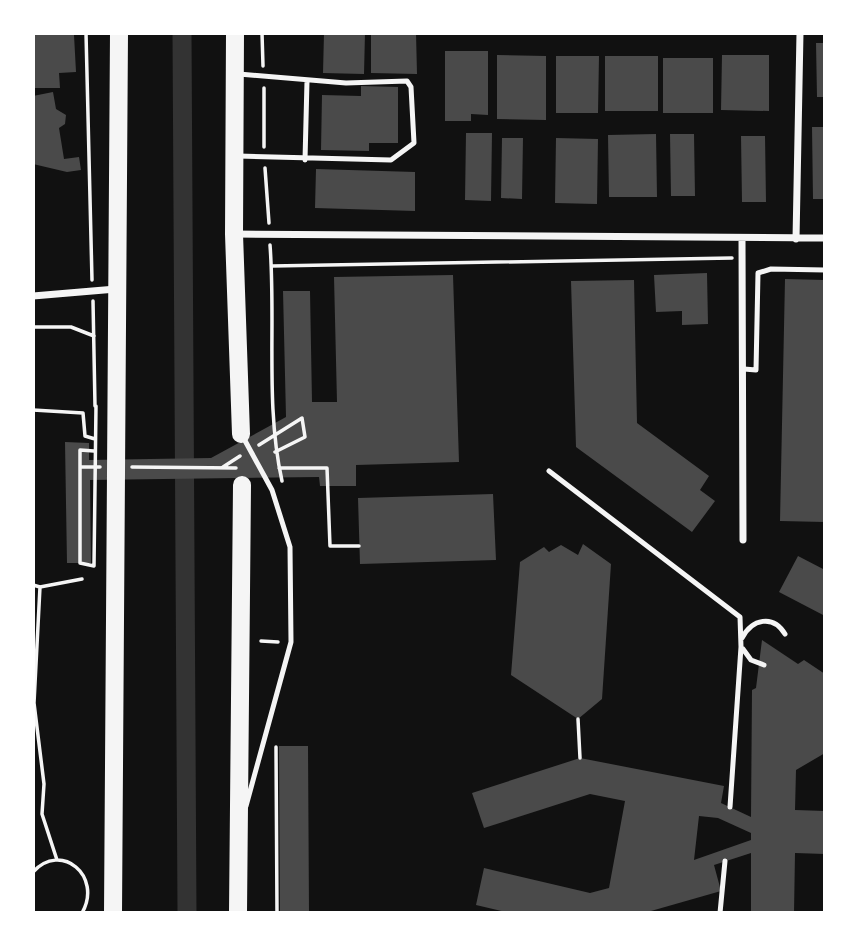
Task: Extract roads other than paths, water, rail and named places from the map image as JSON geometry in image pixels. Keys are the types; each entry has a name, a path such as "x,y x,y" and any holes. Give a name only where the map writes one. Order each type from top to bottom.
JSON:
{"highway":[{"path":"113,913 119,33"},
{"path":"234,33 234,234 241,434"},
{"path":"238,913 242,485"}],"street":[{"path":"796,239 800,33"},
{"path":"234,234 825,238"},
{"path":"742,238 743,540"},
{"path":"33,296 116,289"}],"lane":[{"path":"235,155 305,160 391,160 414,143 411,87 407,81 307,81 236,74"},
{"path":"305,160 307,81"},
{"path":"744,369 756,370 758,274 771,269 825,270"},
{"path":"238,837 292,642 290,547 272,490 241,434"},
{"path":"549,471 740,617 741,644 730,807"},
{"path":"741,644 749,627 762,621 776,623 785,634"},
{"path":"741,644 751,660 764,665"},
{"path":"720,913 725,862"}],"waterway":[{"path":"182,33 187,913"}]}
